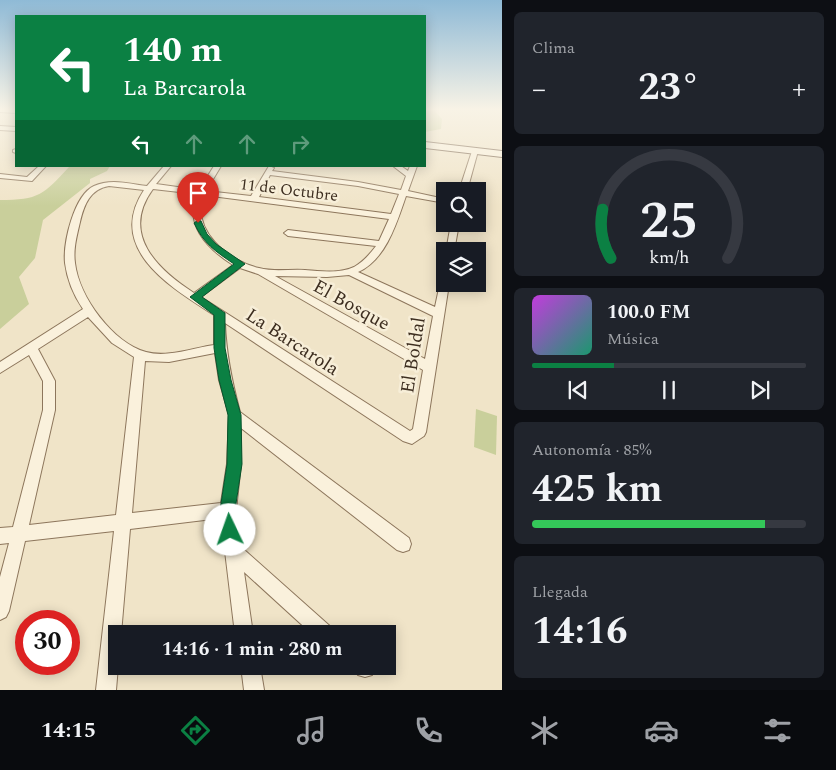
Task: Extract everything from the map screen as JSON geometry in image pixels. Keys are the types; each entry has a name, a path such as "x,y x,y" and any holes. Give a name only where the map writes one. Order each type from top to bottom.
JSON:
{"main road":[{"path":"426,146 502,154"}],"street":[{"path":"466,182 475,151"},
{"path":"0,176 29,179 42,167"},
{"name":"La Barcarola","path":"167,167 142,198 137,213 136,228 140,244 149,260 163,276 412,438"},
{"path":"217,167 203,192 196,212 200,229 213,246 240,264 258,271 328,275 350,272 365,265 381,244 414,167"},
{"path":"397,167 410,176"},
{"path":"254,199 269,170 436,199"},
{"name":"11 de Octubre","path":"89,311 75,286 70,251 80,209 90,193 100,186 114,184 203,192 393,217"},
{"path":"288,233 381,244"},
{"path":"195,297 240,264"},
{"name":"El Bosque","path":"258,271 430,367"},
{"path":"350,272 438,313"},
{"name":"El Boldal","path":"412,438 419,432 442,292"},
{"path":"0,368 89,311 111,334 140,355 154,358 220,348"},
{"path":"219,313 220,348 225,380 235,415 234,464 228,510 243,625"},
{"path":"0,611 49,410 49,381 31,347"},
{"path":"106,690 140,355"},
{"path":"235,415 403,544"},
{"path":"0,536 228,510"},
{"path":"232,550 316,625"},
{"path":"252,675 254,690"}],"green space":[{"path":"69,167 109,167 107,171 90,179 90,183 43,220 35,258 19,277 29,304 0,329 0,200 32,197 53,184"},
{"path":"476,409 497,416 496,455 474,447"}],"route":[{"path":"198,223 200,229 213,246 240,264 195,297 219,313 220,348 225,380 235,415 234,464 228,510 230,530"}]}
